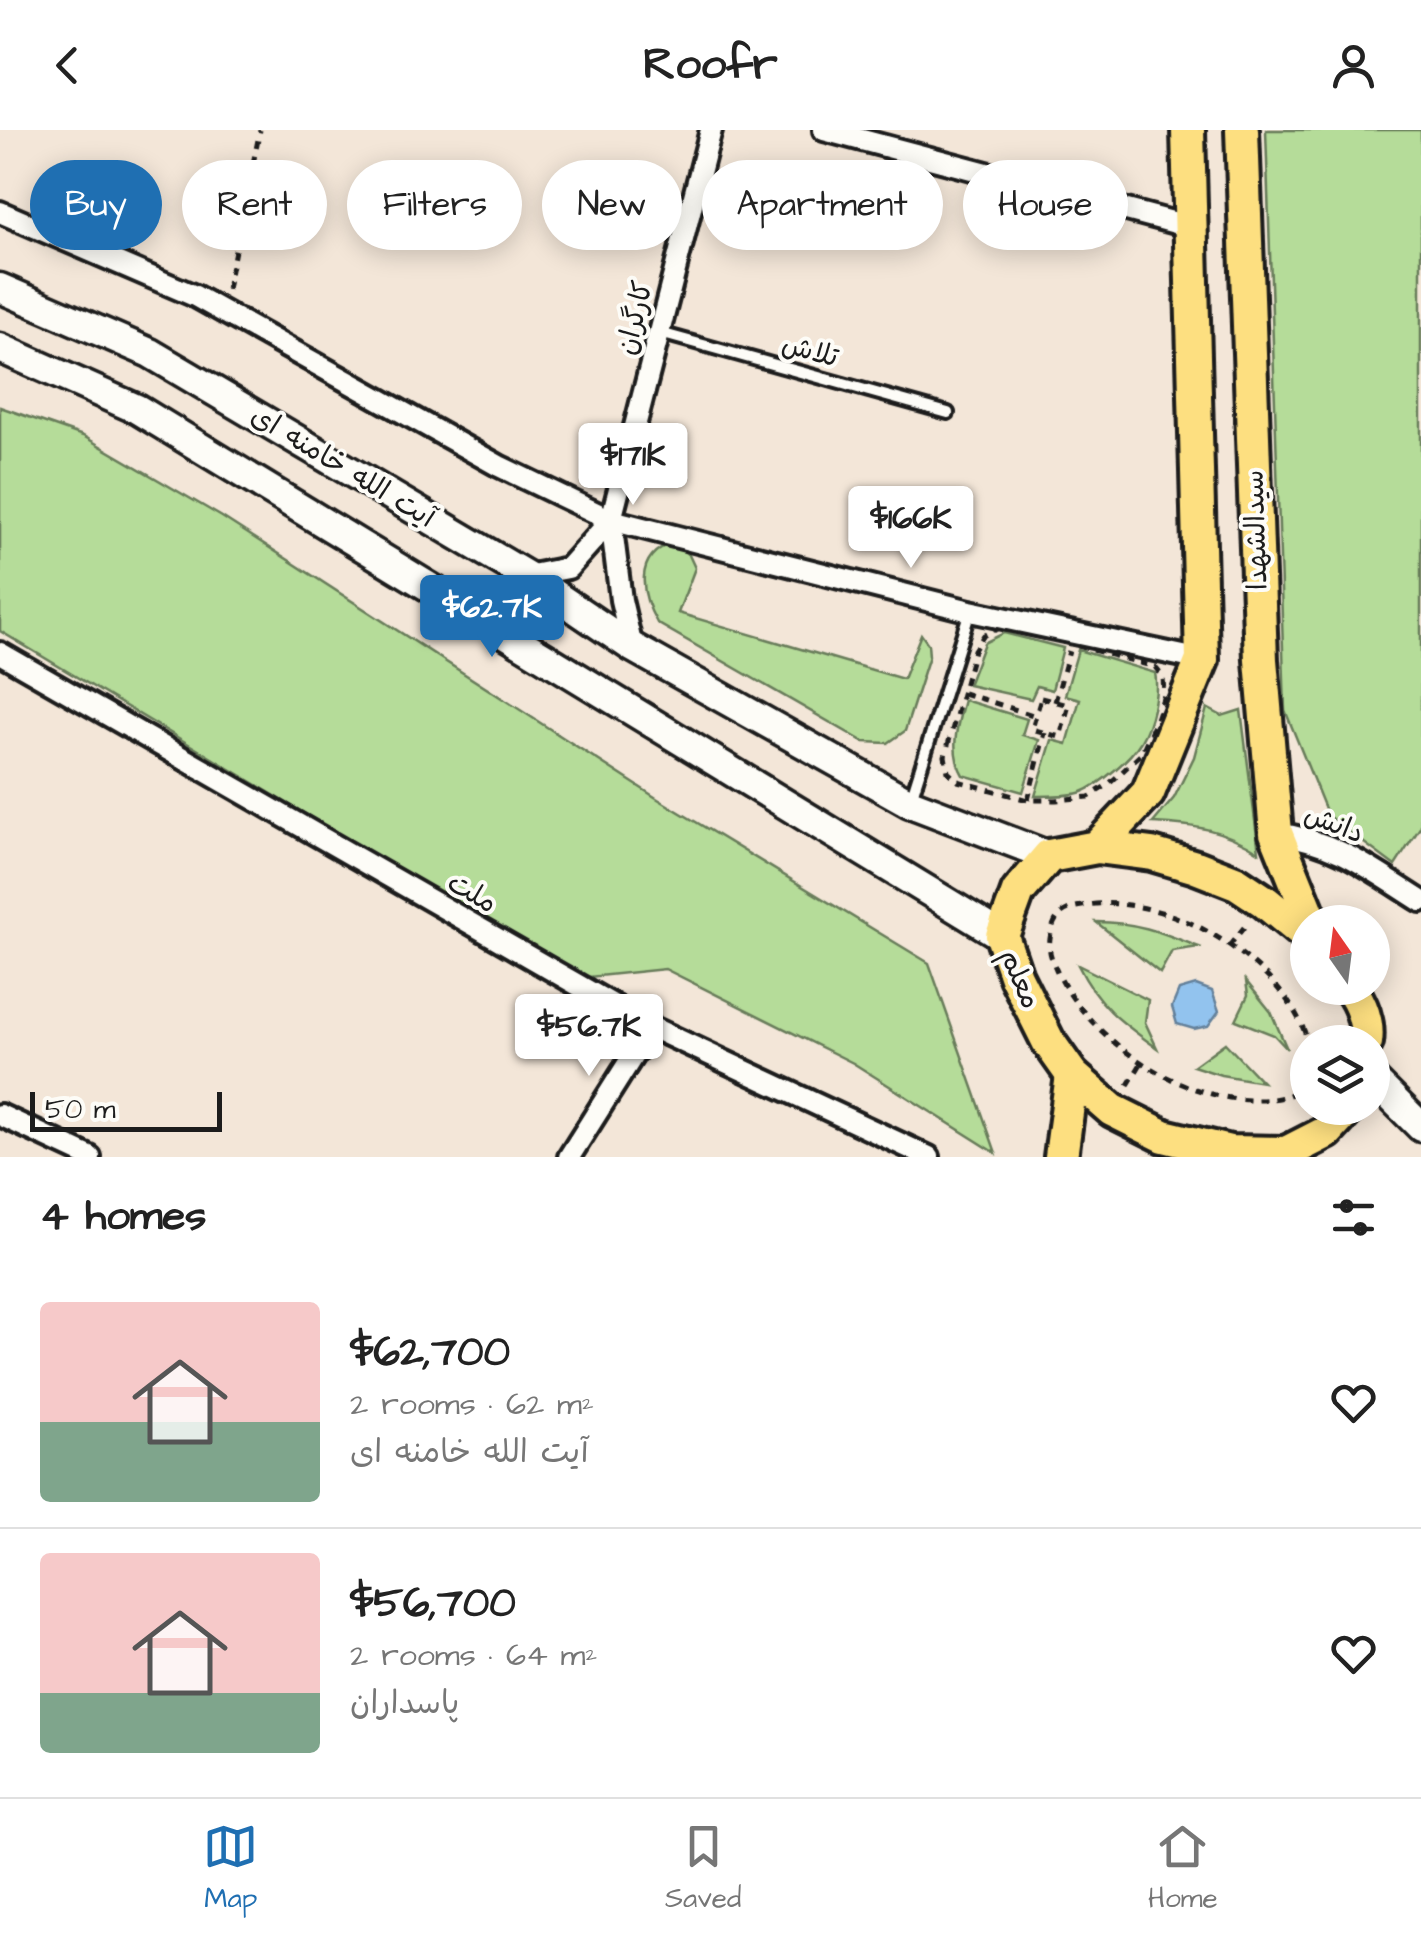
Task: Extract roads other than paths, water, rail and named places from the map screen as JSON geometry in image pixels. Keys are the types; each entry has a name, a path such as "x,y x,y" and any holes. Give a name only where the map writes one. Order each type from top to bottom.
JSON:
{"main road":[{"name":"سیدالشهدا","path":"1097,847 1148,793 1202,660 1188,130"},
{"name":"سیدالشهدا","path":"1242,130 1261,660 1276,833 1305,905"},
{"name":"آیت الله خامنه ای","path":"0,288 150,354 527,576 632,647 910,803 1048,856"},
{"name":"آیت الله خامنه ای","path":"0,348 137,409 1002,936"},
{"path":"1048,856 1097,847 1152,854 1236,883 1290,922"},
{"name":"معلم","path":"1048,856 1018,892 1002,936 1016,977 1048,1041 1072,1075 1112,1110 1164,1136 1227,1155 1315,1151 1333,1125"},
{"path":"1061,1157 1072,1075"},
{"path":"1390,1096 1421,1128"}],"street":[{"name":"کارگران","path":"612,520 711,130"},
{"path":"824,130 1191,228"},
{"path":"0,212 195,296 499,466 612,520 1073,638 1202,660"},
{"path":"527,576 568,568 612,520"},
{"path":"612,520 621,600 632,647"},
{"name":"ملت","path":"0,653 651,1027 929,1157"},
{"name":"دانش","path":"1276,833 1342,850 1419,894"},
{"path":"569,1157 651,1027"},
{"path":"0,1116 90,1157"}],"lane":[{"name":"تلاش","path":"660,333 948,413"},
{"path":"910,803 970,611"}],"water":[{"path":"1196,985 1212,991 1219,1011 1208,1026 1194,1029 1177,1024 1172,1007 1179,990"}]}
